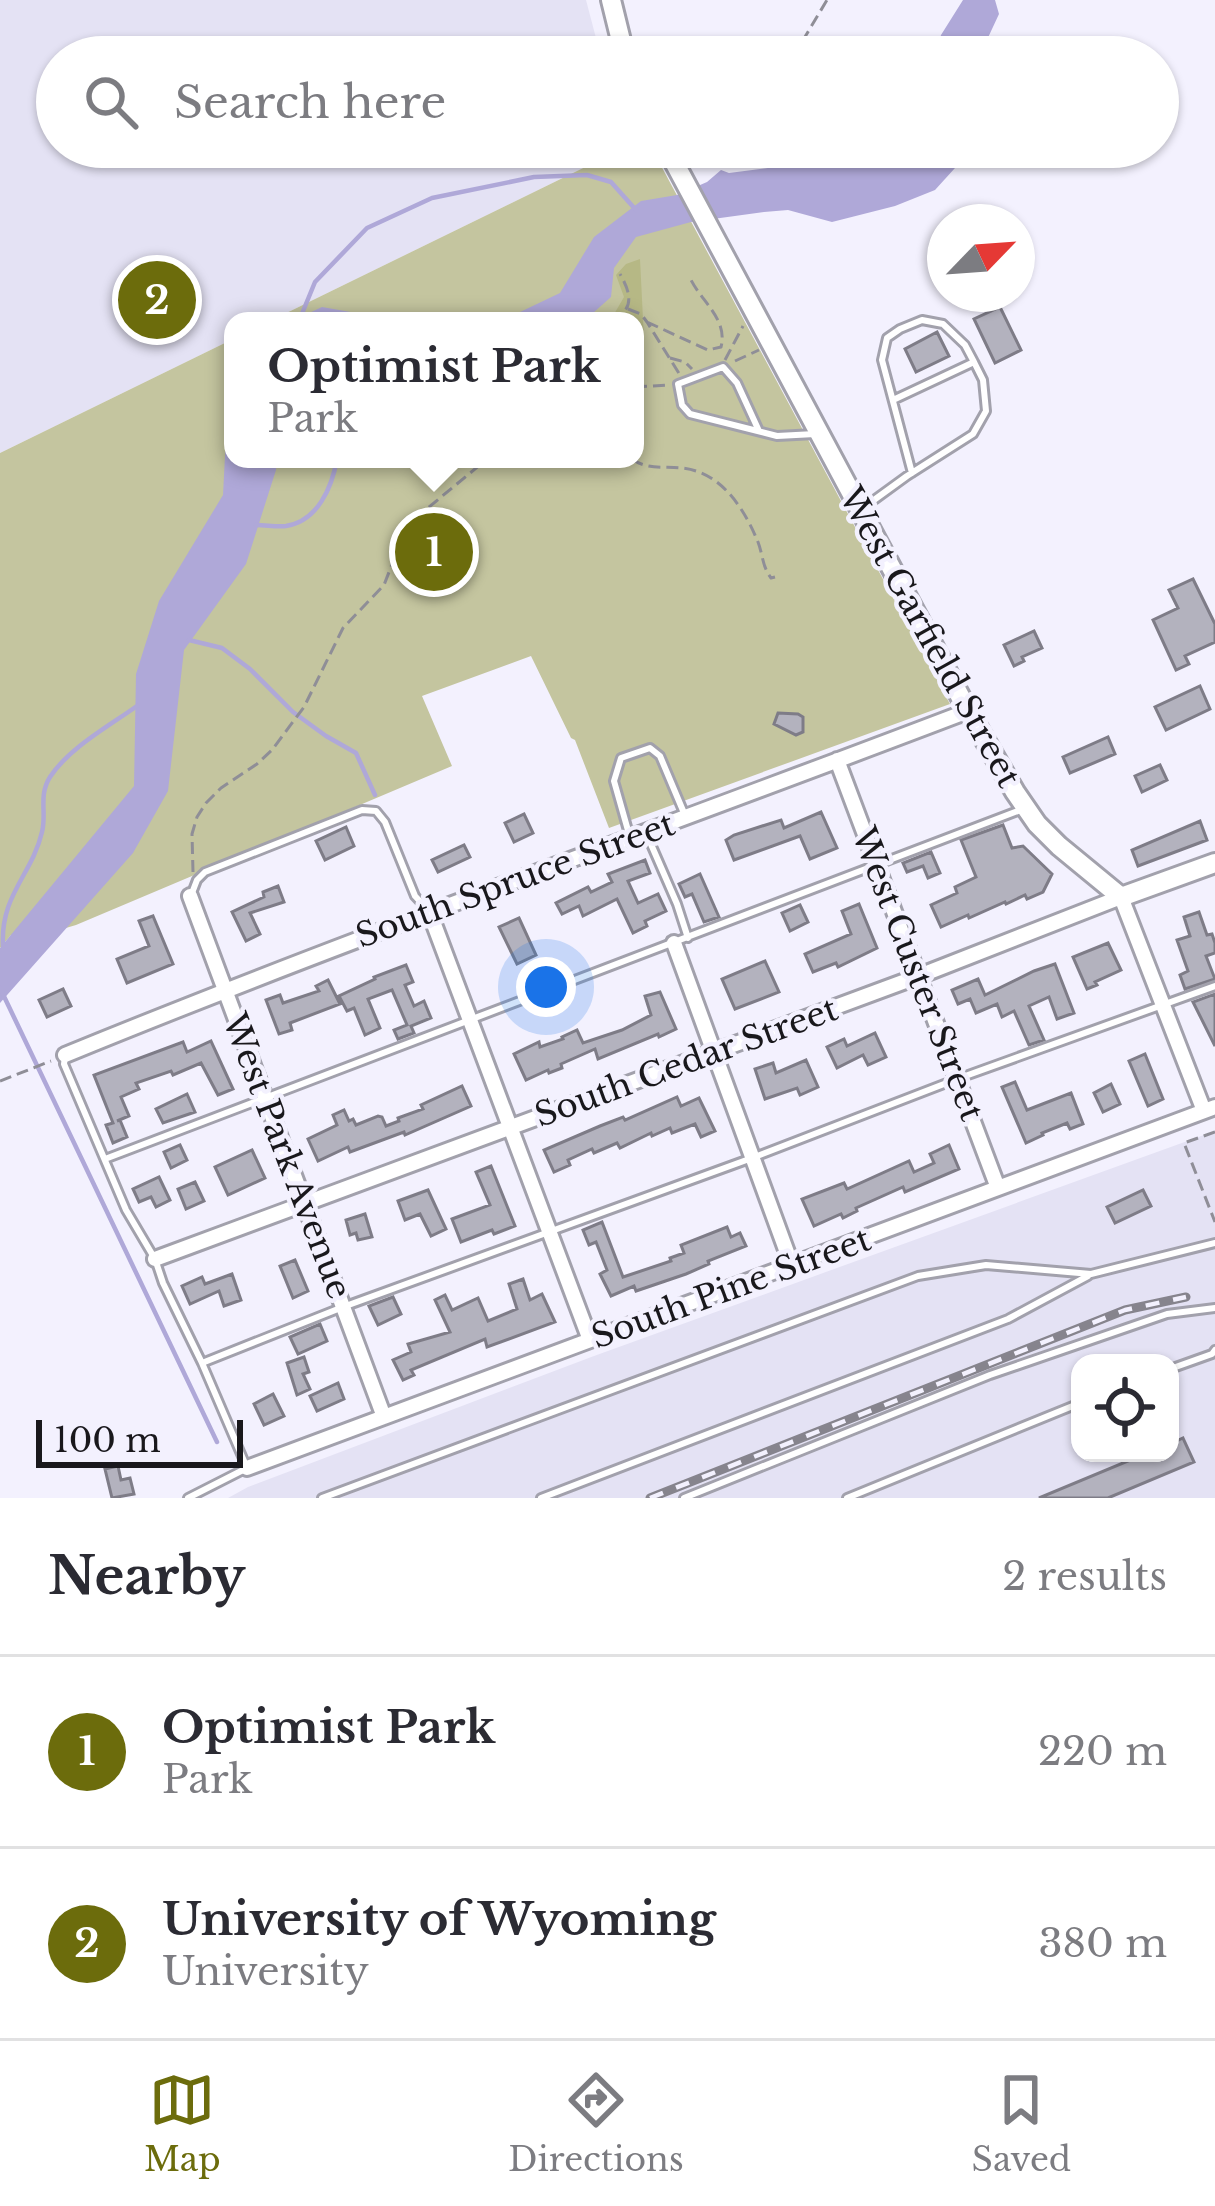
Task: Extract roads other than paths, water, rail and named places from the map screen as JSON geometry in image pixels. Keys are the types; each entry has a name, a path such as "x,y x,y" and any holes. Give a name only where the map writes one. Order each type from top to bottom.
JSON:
{"street":[{"path":"611,0 620,36"},
{"name":"West Garfield Street","path":"677,168 968,711 1026,808 1059,846 1121,897 1209,1109"},
{"name":"South Spruce Street","path":"61,1057 429,911 968,711"},
{"name":"West Custer Street","path":"838,760 998,1188"},
{"name":"South Cedar Street","path":"155,1258 1215,863"},
{"name":"West Park Avenue","path":"190,896 384,1417"},
{"path":"429,911 590,1340"},
{"path":"681,940 712,1051 792,1266"},
{"name":"South Pine Street","path":"247,1468 1209,1109"}],"lane":[{"path":"860,511 973,434 986,411 983,380 965,345 943,324 922,320 887,338 882,360 912,473"},
{"path":"893,400 974,362"},
{"path":"759,431 737,383 723,367 680,383 682,406 690,414 759,431 796,437 819,434"},
{"path":"681,940 677,904 614,782 620,758 650,748 660,756 686,817"},
{"path":"105,1159 1026,808"},
{"path":"190,896 205,872 362,809 376,811 386,822 415,896 429,911"},
{"path":"202,1363 957,1078 1215,986"},
{"path":"61,1057 126,1210 155,1258 247,1468 188,1498"},
{"path":"541,1498 1008,1318 1091,1274 1215,1244"},
{"path":"322,1498 918,1276 986,1265 1091,1274"},
{"path":"684,1498 990,1375 1167,1314 1215,1309"},
{"path":"1179,1366 1215,1350"},
{"path":"847,1498 1071,1406"}],"waterway":[{"path":"303,312 315,282 367,228 432,198 534,177 587,175 611,182 636,210"},
{"path":"256,525 286,526 307,517 327,491 335,468"},
{"path":"189,640 222,648 293,712 356,753 375,795"},
{"path":"3,946 6,913 42,832 44,791 50,777 78,747 137,706"},
{"path":"0,988 217,1442"}],"railway":[{"path":"650,1498 1125,1310 1186,1297"}],"place":[{"name":"University of Wyoming","path":"157,300"},
{"name":"Optimist Park","path":"434,552"}]}
